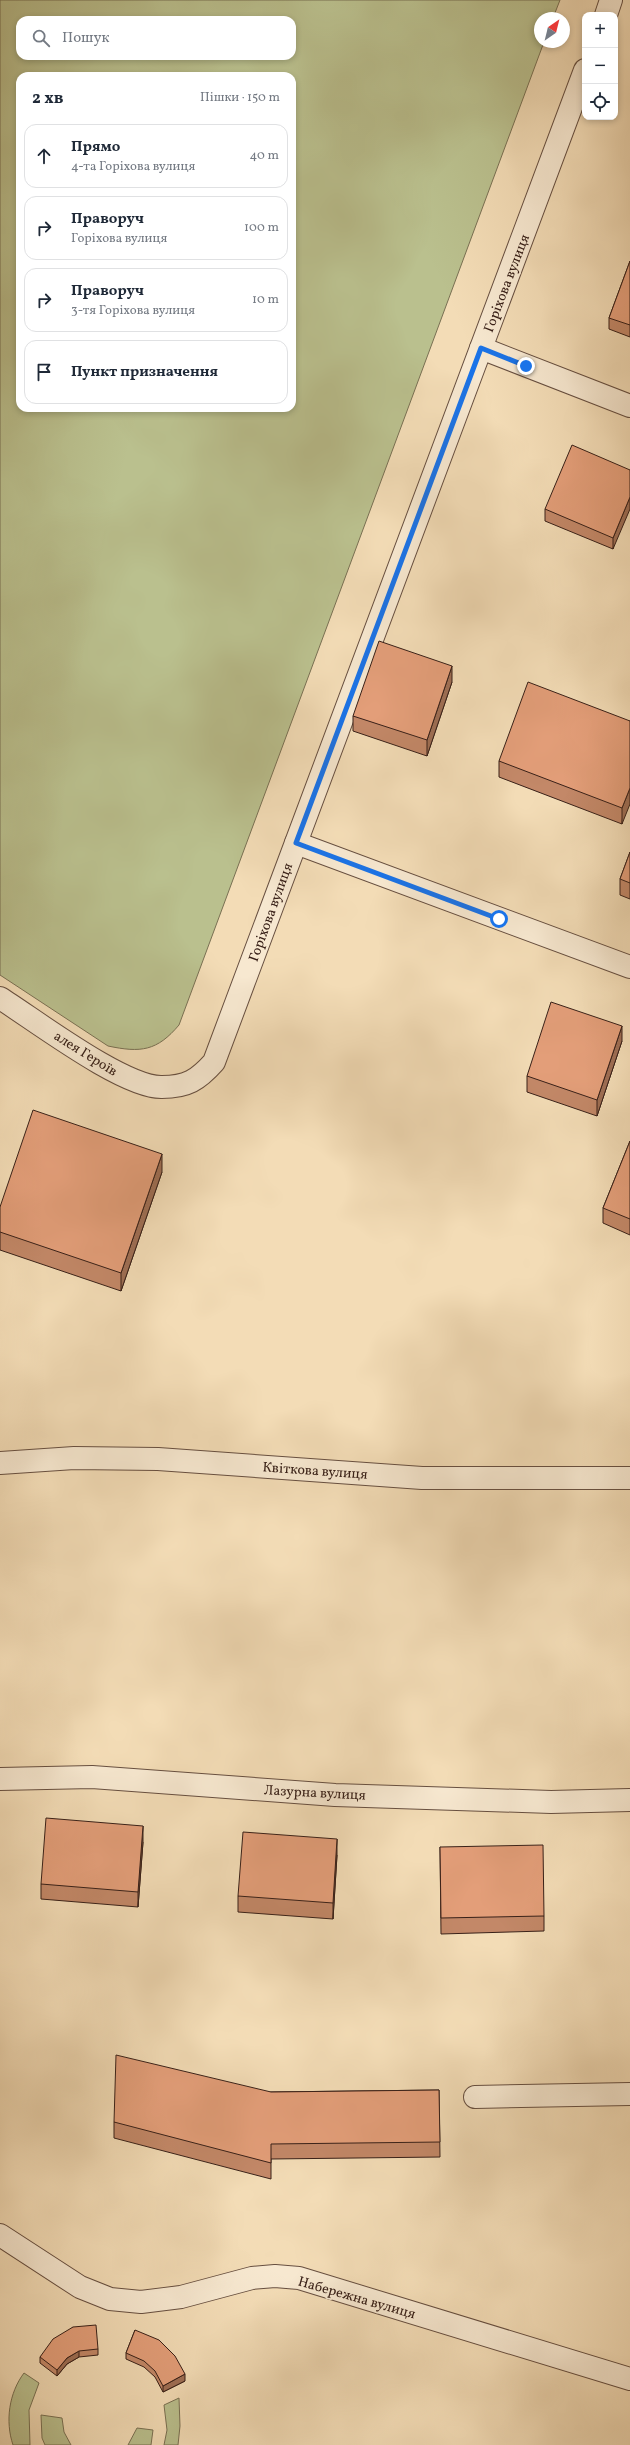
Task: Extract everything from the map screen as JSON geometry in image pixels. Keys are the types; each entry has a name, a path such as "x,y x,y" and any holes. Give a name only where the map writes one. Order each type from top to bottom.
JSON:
{"street":[{"path":"607,12 611,0"},
{"name":"Горіхова вулиця","path":"180,1085 199,1078 214,1062 582,78"},
{"path":"481,348 630,406"},
{"path":"296,843 630,967"},
{"name":"алея Героїв","path":"0,998 105,1066 136,1082 160,1087 180,1085"},
{"name":"Квіткова вулиця","path":"0,1463 74,1458 150,1459 422,1478 630,1478"},
{"name":"Лазурна вулиця","path":"0,1779 92,1778 335,1794 544,1802 630,1800"},
{"path":"475,2097 630,2094"},
{"name":"Набережна вулиця","path":"0,2235 80,2287 110,2299 141,2302 181,2297 252,2278 275,2276 299,2278 630,2379"}],"green space":[{"path":"0,0 560,0 555,12 534,12 534,48 542,48 179,1025 171,1034 156,1045 139,1049 108,1046 0,975"},
{"path":"24,2373 39,2383 29,2410 30,2445 13,2445 9,2426 10,2408 15,2389"},
{"path":"179,2398 180,2426 178,2445 164,2445 167,2430 164,2405"},
{"path":"41,2415 62,2418 64,2432 71,2445 45,2445 42,2438"},
{"path":"137,2428 153,2430 151,2445 128,2445"}],"building":[{"path":"630,261 630,325 609,318"},
{"path":"572,445 630,470 630,497 613,538 545,509"},
{"path":"379,641 452,666 427,740 353,716"},
{"path":"528,682 630,721 630,788 622,808 499,761"},
{"path":"630,852 630,883 620,879"},
{"path":"551,1002 622,1026 597,1100 527,1076"},
{"path":"33,1110 162,1154 121,1273 0,1232 0,1207"},
{"path":"630,1141 630,1219 603,1208"},
{"path":"46,1818 143,1826 138,1892 41,1884"},
{"path":"243,1832 337,1839 333,1903 238,1896"},
{"path":"543,1845 544,1916 441,1918 440,1847"},
{"path":"116,2055 271,2092 439,2090 440,2142 271,2144 271,2163 114,2122"},
{"path":"96,2325 98,2349 79,2351 67,2358 57,2370 40,2357 53,2339 73,2327"},
{"path":"135,2330 159,2340 175,2356 185,2374 163,2386 155,2371 144,2361 126,2353"}],"route":[{"path":"499,919 296,843 481,348 526,366"}]}
